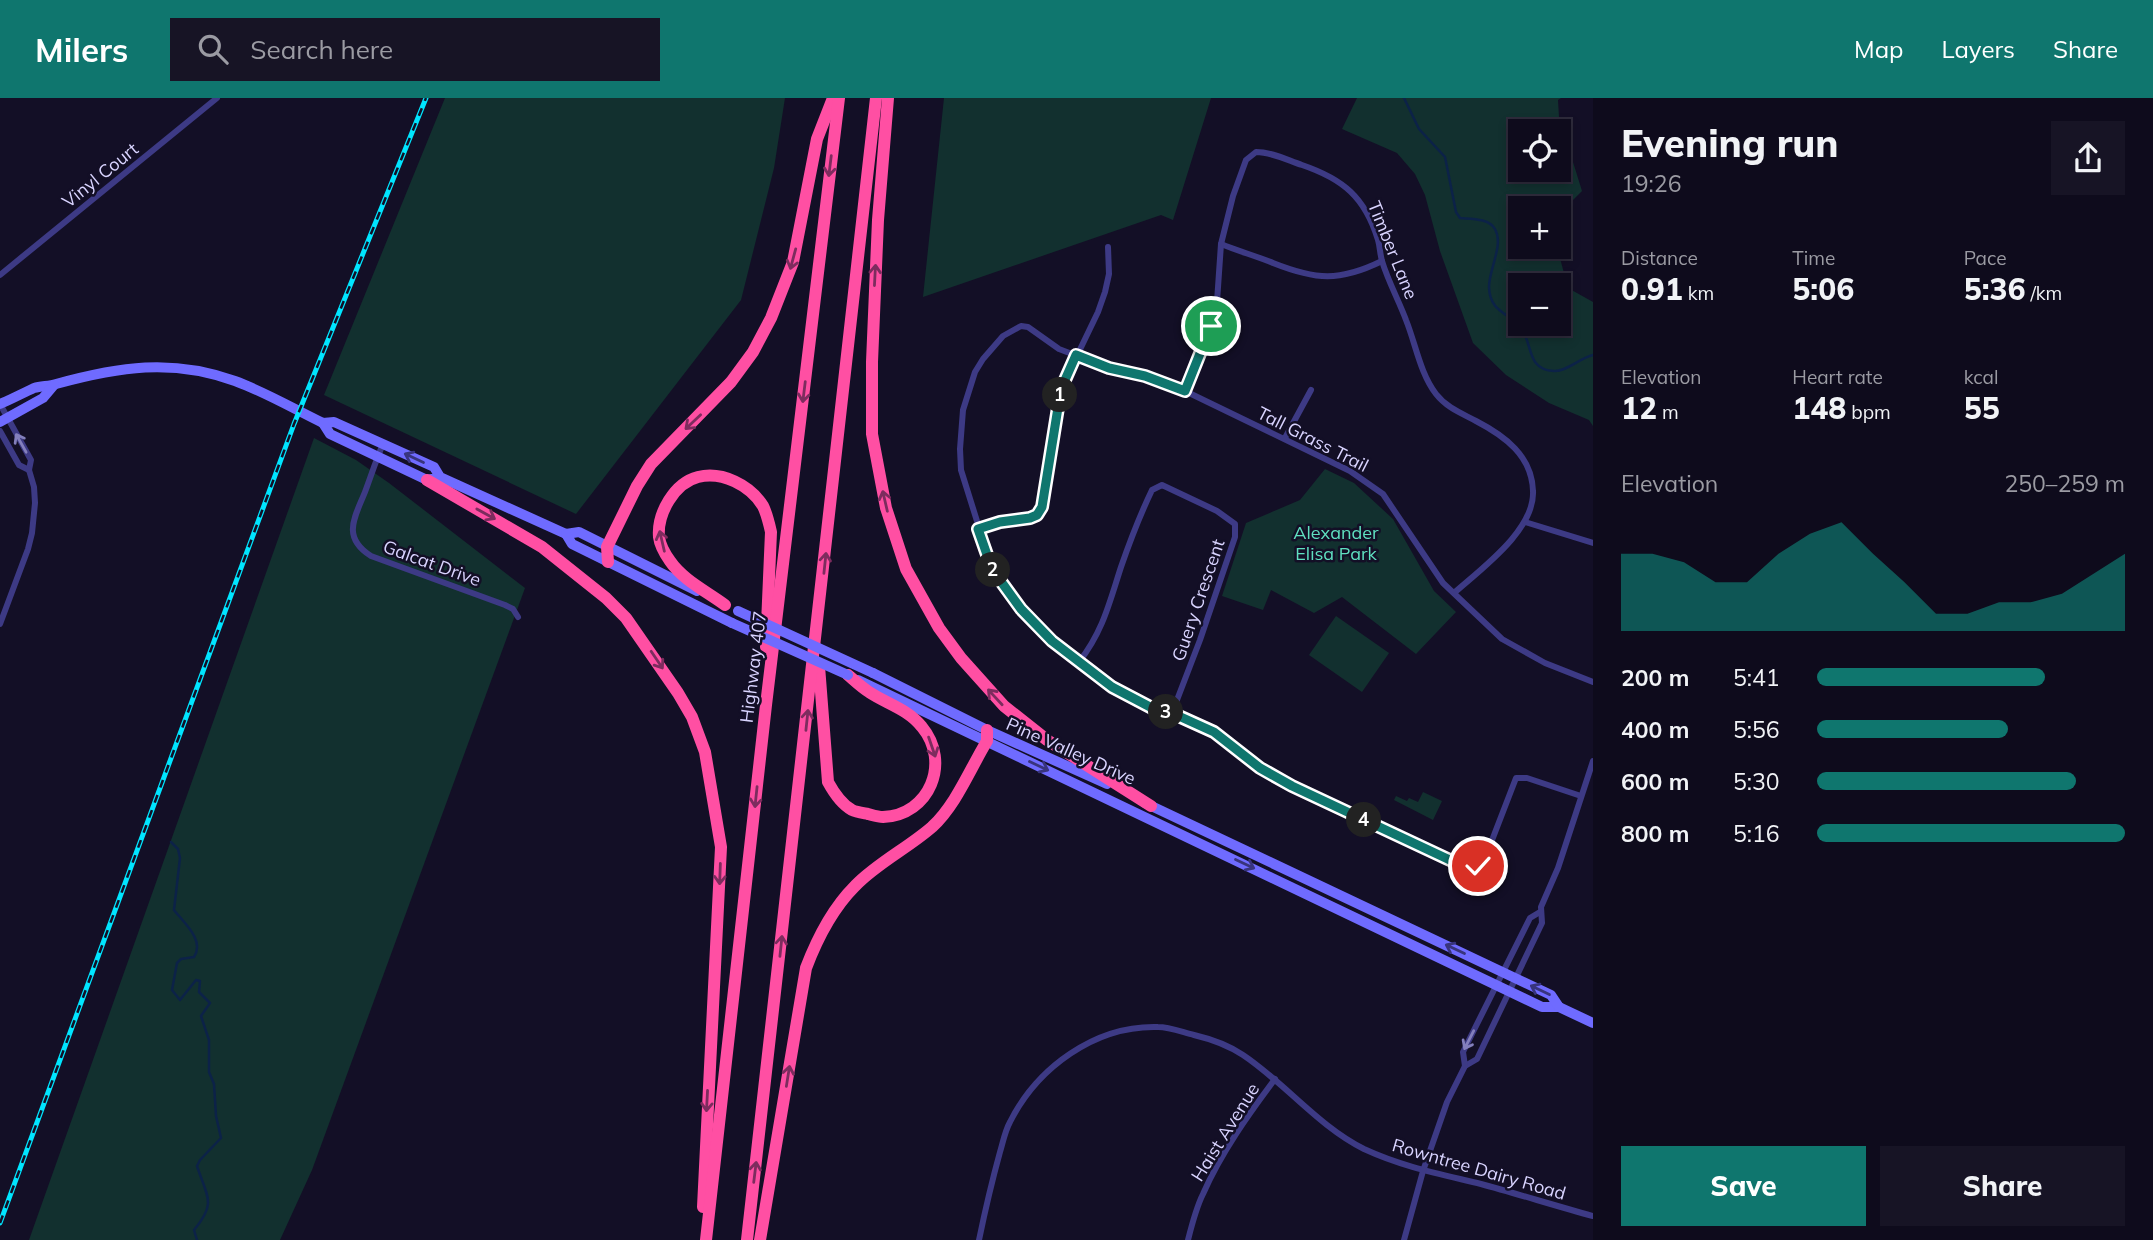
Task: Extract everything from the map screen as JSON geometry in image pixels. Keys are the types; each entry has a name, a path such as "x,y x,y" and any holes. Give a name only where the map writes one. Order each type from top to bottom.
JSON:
{"highway":[{"path":"608,562 607,547 651,464 731,382 753,352 771,318 793,262 817,139 833,98"},
{"name":"Highway 407","path":"704,1240 839,98"},
{"path":"747,1240 876,98"},
{"path":"888,98 878,220 872,349 872,434 886,508 906,569 939,628 1004,706 1047,740 1151,806"},
{"path":"724,605 681,574 666,555 659,539 659,523 669,501 681,487 697,477 718,476 737,482 758,499 767,516 771,532 765,636 766,705"},
{"path":"433,478 542,547 606,598 626,618 678,693 692,717 705,751 721,847 703,1174 704,1240"},
{"path":"817,631 828,782 835,795 852,810 883,817 898,814 925,796 936,770 936,753 931,739 914,717 848,675"},
{"path":"760,1240 806,968 816,942 856,885 933,826 949,806 987,736"}],"main road":[{"name":"Pine Valley Drive","path":"0,404 36,387 54,385 89,374 153,367 188,370 235,381 323,423 334,422 434,467 433,478"},
{"name":"Pine Valley Drive","path":"3,420 43,398 54,385"},
{"name":"Pine Valley Drive","path":"323,423 330,434 378,456 566,534 579,532 724,605 873,673 987,736 1542,1007 1559,1007 1593,1023"},
{"name":"Pine Valley Drive","path":"566,534 572,544 732,624 848,675"},
{"name":"Pine Valley Drive","path":"866,686 1094,777 1550,995 1559,1007"}],"street":[{"name":"Vinyl Court","path":"0,275 217,98"},
{"name":"Timber Lane","path":"1185,391 1216,316 1222,244 1233,196 1246,160 1256,152 1269,153 1319,171 1338,181 1350,190 1365,209 1426,377 1437,395 1446,405 1508,441 1524,458 1530,471 1532,509 1525,522 1514,537 1454,593"},
{"path":"1222,244 1313,276 1343,276 1382,261"},
{"path":"1108,247 1109,274 1105,292 1061,389 1042,507 1037,515 1030,518 1000,522 978,529 992,569 1014,600 1052,641 1112,687 1152,708 1172,713 1214,732 1260,768 1292,786 1469,869 1474,869 1484,861 1516,778 1527,778 1581,796"},
{"name":"Tall Grass Trail","path":"978,529 961,470 963,410 975,372 993,345 1021,326 1028,327 1059,349 1109,368 1145,376 1185,391 1350,471 1383,494 1435,573 1492,630 1517,649 1593,682"},
{"path":"1284,438 1311,390"},
{"path":"0,404 3,420 30,460 35,513 29,549 0,624"},
{"path":"0,431 19,465 29,470"},
{"name":"Galcat Drive","path":"383,444 353,518 354,536 361,548 371,556 510,607 518,617"},
{"name":"Guery Crescent","path":"1079,662 1092,646 1104,623 1131,538 1152,490 1162,485 1217,511 1235,524 1235,537 1172,713"},
{"path":"1525,522 1593,543"},
{"path":"1465,1066 1477,1059 1542,923 1540,912 1558,868 1593,761"},
{"path":"1404,1240 1423,1171 1447,1102 1465,1066 1464,1052 1530,918 1540,912"},
{"name":"Rowntree Dairy Road","path":"979,1240 1008,1125 1024,1097 1051,1067 1068,1053 1130,1029 1159,1027 1226,1045 1275,1079 1294,1098 1348,1140 1406,1167 1480,1184 1593,1216"},
{"name":"Haist Avenue","path":"1188,1240 1202,1195 1211,1177 1275,1079"}],"green space":[{"path":"445,98 785,98 774,168 741,300 576,514 324,395"},
{"path":"944,98 1211,98 1173,220 1161,215 923,297"},
{"path":"1357,98 1561,98 1558,100 1560,119 1508,119 1508,182 1571,182 1571,156 1582,191 1571,202 1571,196 1508,196 1508,259 1560,259 1564,273 1508,273 1508,336 1571,336 1571,290 1593,302 1593,426 1589,420 1549,403 1506,375 1473,343 1440,251 1425,195 1415,174 1397,153 1342,129"},
{"path":"314,438 356,460 389,483 525,588 312,1170 280,1240 29,1240"},
{"name":"Alexander Elisa Park","path":"1325,469 1354,483 1393,519 1434,591 1456,612 1416,654 1342,597 1314,613 1271,590 1263,610 1222,596 1246,523 1300,500"},
{"path":"1336,616 1389,653 1362,692 1309,655"},
{"path":"1423,792 1442,801 1433,820 1394,800 1396,796 1418,802"}],"waterway":[{"path":"1404,98 1419,129 1445,157 1456,212 1460,218 1484,221 1495,229 1498,242 1490,280 1490,296 1496,307 1521,328 1534,361 1545,369 1559,371 1593,355"},
{"path":"171,842 178,849 180,858 174,910 192,932 197,944 194,957 181,959 177,963 172,990 180,1000 196,980 200,981 199,992 210,1003 201,1016 209,1040 209,1072 214,1084 216,1116 221,1138 197,1166 208,1200 206,1213 194,1230 197,1240"}],"railway":[{"path":"0,1223 294,424 426,98"}],"route":[{"path":"1211,326 1185,391 1076,355 1061,389 1042,507 1037,515 1030,518 1000,522 978,529 992,569 1021,609 1052,641 1112,687 1152,708 1172,713 1214,732 1260,768 1292,786 1469,869 1478,866"}]}
